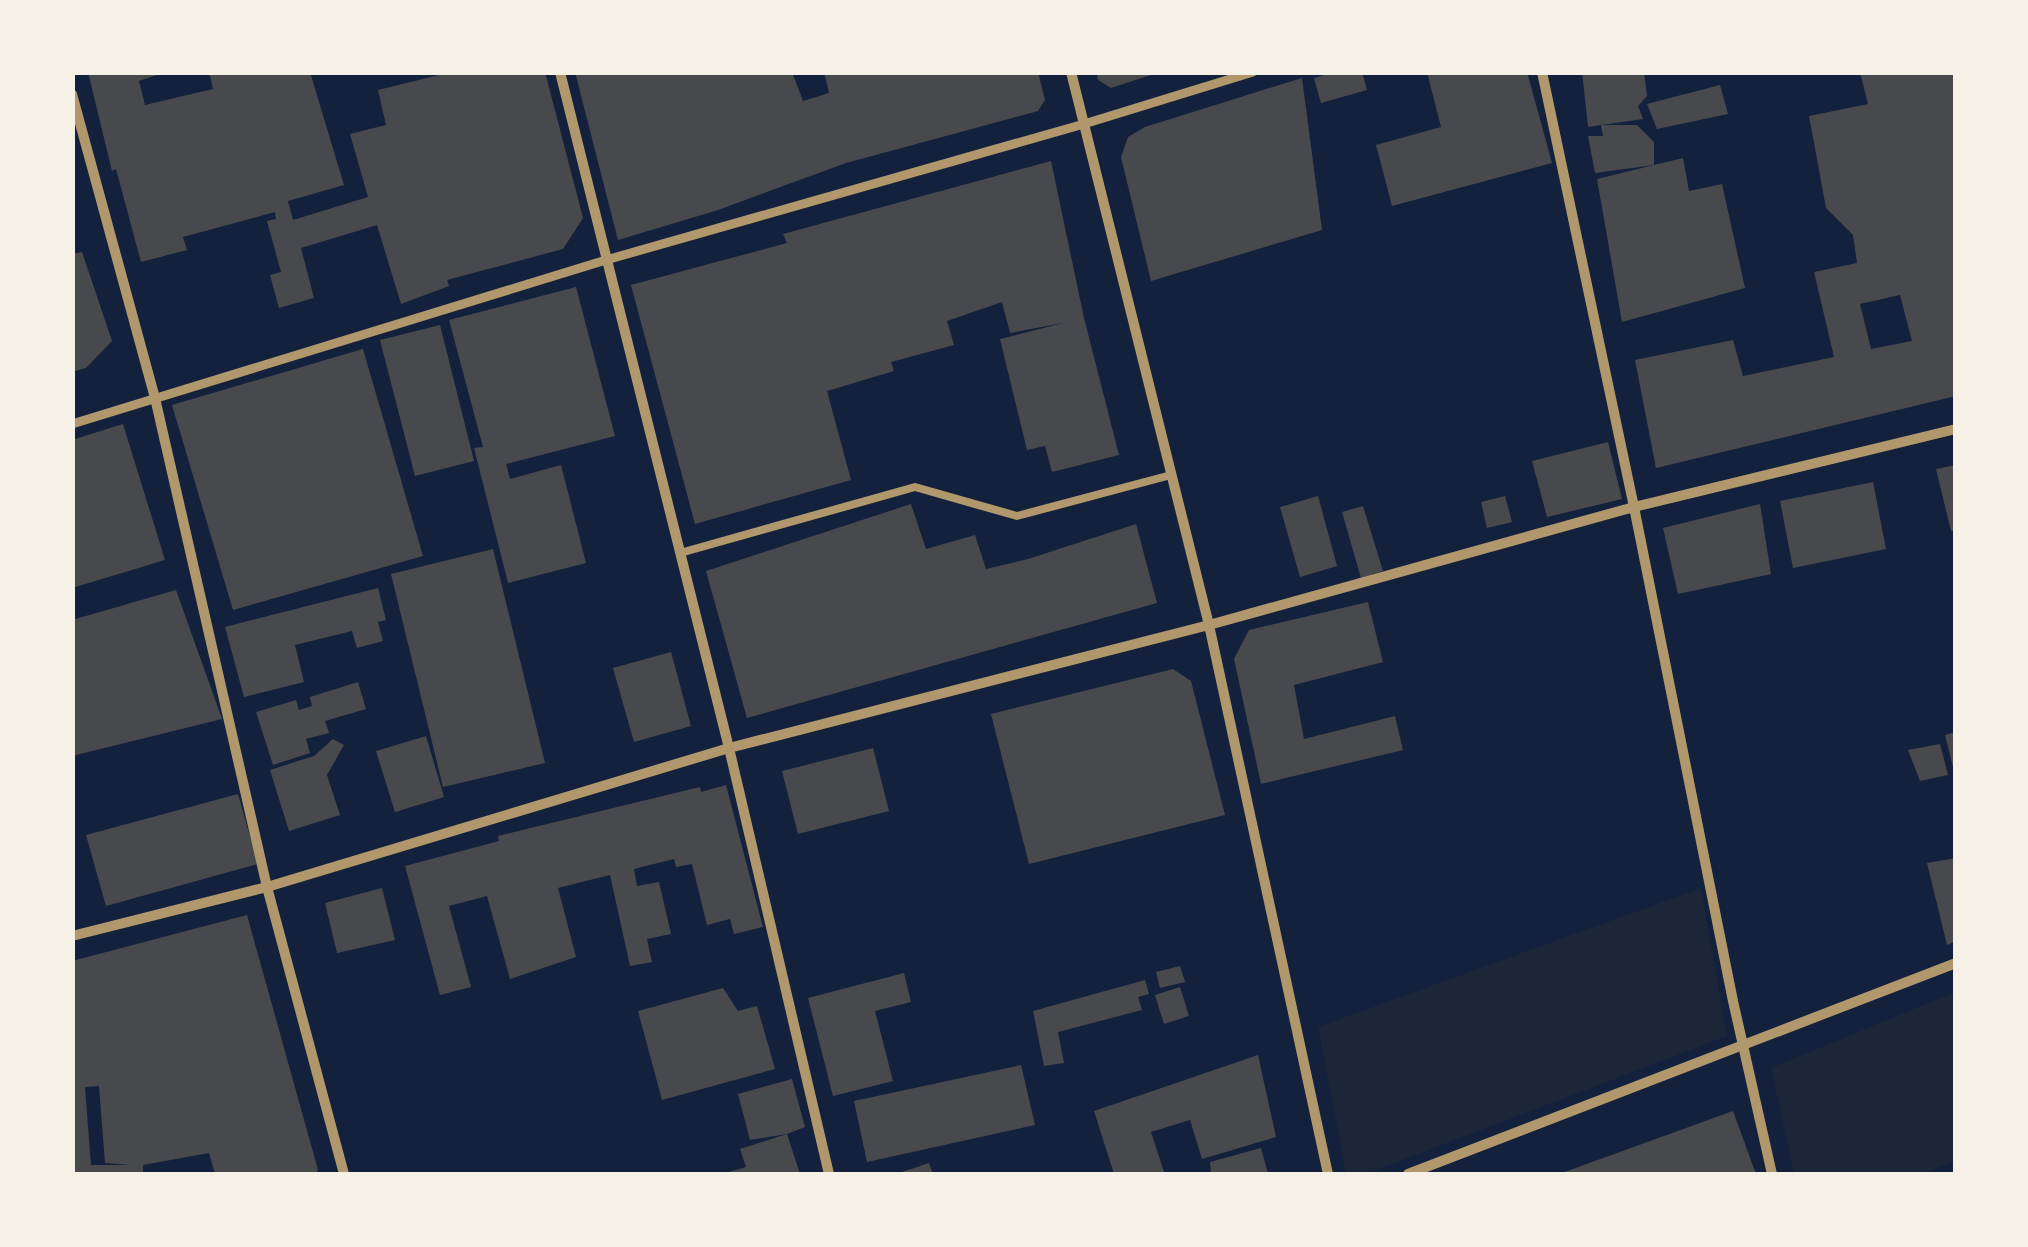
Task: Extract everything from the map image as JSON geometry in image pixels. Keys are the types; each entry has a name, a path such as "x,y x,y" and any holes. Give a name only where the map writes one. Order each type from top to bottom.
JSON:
{"street":[{"path":"560,72 830,1174"},
{"path":"1071,72 1208,625 1328,1174"},
{"path":"72,424 606,260 1253,72"},
{"path":"1542,72 1772,1174"},
{"path":"72,94 155,398 266,887 344,1174"},
{"path":"72,936 266,887 728,748 1208,625 1634,508 1956,429"},
{"path":"1408,1174 1956,963"}],"lane":[{"path":"680,553 915,487 1017,516 1172,475"}],"shaded area":[{"path":"1701,888 1727,1036 1366,1174 1346,1174 1318,1027"},
{"path":"1955,992 1955,1161 1922,1174 1794,1174 1771,1068"}],"building":[{"path":"88,72 166,72 139,81 145,105 213,89 209,72 310,72 344,185 288,201 293,220 368,197 350,134 386,125 378,90 451,72 545,72 583,218 563,249 447,280 449,286 401,304 377,225 301,248 314,298 279,308 270,275 281,272 267,221 276,219 275,212 183,237 187,250 141,262 116,169 112,171"},
{"path":"575,72 792,72 803,101 829,93 824,72 1038,72 1045,100 1038,111 846,163 718,210 618,240"},
{"path":"1097,72 1157,73 1111,88 1098,80"},
{"path":"1335,72 1362,72 1367,90 1321,103 1314,78"},
{"path":"1427,72 1527,72 1552,163 1392,206 1376,145 1441,127"},
{"path":"1582,72 1644,72 1647,96 1638,106 1643,119 1588,127"},
{"path":"1860,72 1956,72 1956,396 1656,468 1635,360 1733,340 1743,376 1834,357 1814,272 1857,263 1853,235 1826,208 1809,116 1868,104","holes":["1900,295 1912,341 1871,349 1860,304"]},
{"path":"1302,78 1322,230 1151,281 1121,157 1128,137 1145,127"},
{"path":"1720,85 1728,114 1657,129 1647,104"},
{"path":"1601,125 1637,125 1654,142 1654,165 1595,173 1588,136 1603,136"},
{"path":"1683,158 1689,191 1722,184 1745,288 1622,322 1597,179"},
{"path":"1051,161 1084,318 1119,455 1052,472 1045,446 1027,450 1000,339 1063,323 1010,333 1002,302 947,321 954,345 891,362 894,371 827,391 851,480 695,524 631,285 787,243 783,234"},
{"path":"82,252 112,341 86,368 72,372 72,254"},
{"path":"576,287 615,436 506,464 510,479 561,465 586,563 508,583 474,448 483,447 449,320"},
{"path":"440,325 474,461 415,476 380,340"},
{"path":"363,349 423,556 233,610 172,405"},
{"path":"123,424 165,560 72,588 72,440"},
{"path":"1608,442 1622,499 1547,517 1532,461"},
{"path":"1956,465 1956,531 1951,531 1936,469"},
{"path":"1873,482 1886,549 1793,568 1780,501"},
{"path":"1318,496 1337,566 1300,577 1280,507"},
{"path":"1505,496 1512,522 1487,528 1481,502"},
{"path":"911,504 926,549 975,535 986,569 1136,524 1157,603 747,718 706,571"},
{"path":"1760,504 1771,574 1678,594 1663,528"},
{"path":"1363,506 1383,571 1361,578 1342,512"},
{"path":"493,549 545,763 443,787 391,574"},
{"path":"378,588 386,620 378,622 383,641 357,648 352,631 295,645 304,682 244,697 225,627"},
{"path":"176,590 222,719 72,756 72,620"},
{"path":"1368,602 1383,662 1294,685 1304,739 1395,716 1403,750 1261,784 1234,659 1249,630"},
{"path":"671,652 691,726 634,742 613,668"},
{"path":"1173,669 1191,681 1225,815 1029,864 991,714"},
{"path":"358,682 366,709 325,721 329,733 306,739 310,753 273,765 256,712 296,700 299,710 312,706 310,697"},
{"path":"1956,732 1956,771 1954,771 1945,735"},
{"path":"426,736 444,797 395,812 376,751"},
{"path":"333,739 344,745 327,775 340,815 289,831 270,770 314,756"},
{"path":"1940,744 1948,775 1920,781 1908,750"},
{"path":"873,748 889,811 798,834 782,771"},
{"path":"726,785 763,927 734,934 730,919 707,925 692,864 676,867 674,859 634,869 637,886 659,882 671,934 647,939 652,962 630,966 610,875 558,888 576,957 510,979 487,896 449,906 471,987 440,995 405,866 499,841 498,836 700,787 701,792"},
{"path":"238,794 258,864 106,906 86,835"},
{"path":"1956,858 1956,941 1947,945 1927,863"},
{"path":"382,888 395,940 337,953 325,903"},
{"path":"247,915 318,1170 315,1174 215,1174 209,1153 143,1165 143,1174 72,1174 72,961","holes":["99,1086 105,1163 131,1165 91,1165 85,1087"]},
{"path":"1180,966 1185,982 1160,988 1156,972"},
{"path":"904,973 911,1002 875,1011 893,1081 833,1096 808,998"},
{"path":"1145,980 1149,994 1138,997 1142,1010 1058,1032 1064,1063 1044,1066 1033,1011"},
{"path":"1180,987 1189,1016 1164,1024 1155,995"},
{"path":"723,988 738,1011 757,1006 775,1069 662,1100 638,1011"},
{"path":"1258,1055 1276,1137 1202,1159 1190,1120 1151,1132 1164,1172 1114,1174 1094,1111"},
{"path":"1021,1065 1035,1125 867,1162 854,1101"},
{"path":"792,1079 805,1127 750,1140 738,1094"},
{"path":"1733,1111 1756,1174 1559,1174"},
{"path":"787,1134 800,1174 722,1174 746,1167 740,1149"},
{"path":"1261,1148 1268,1174 1211,1174 1210,1162"},
{"path":"929,1163 933,1174 896,1174"}]}
